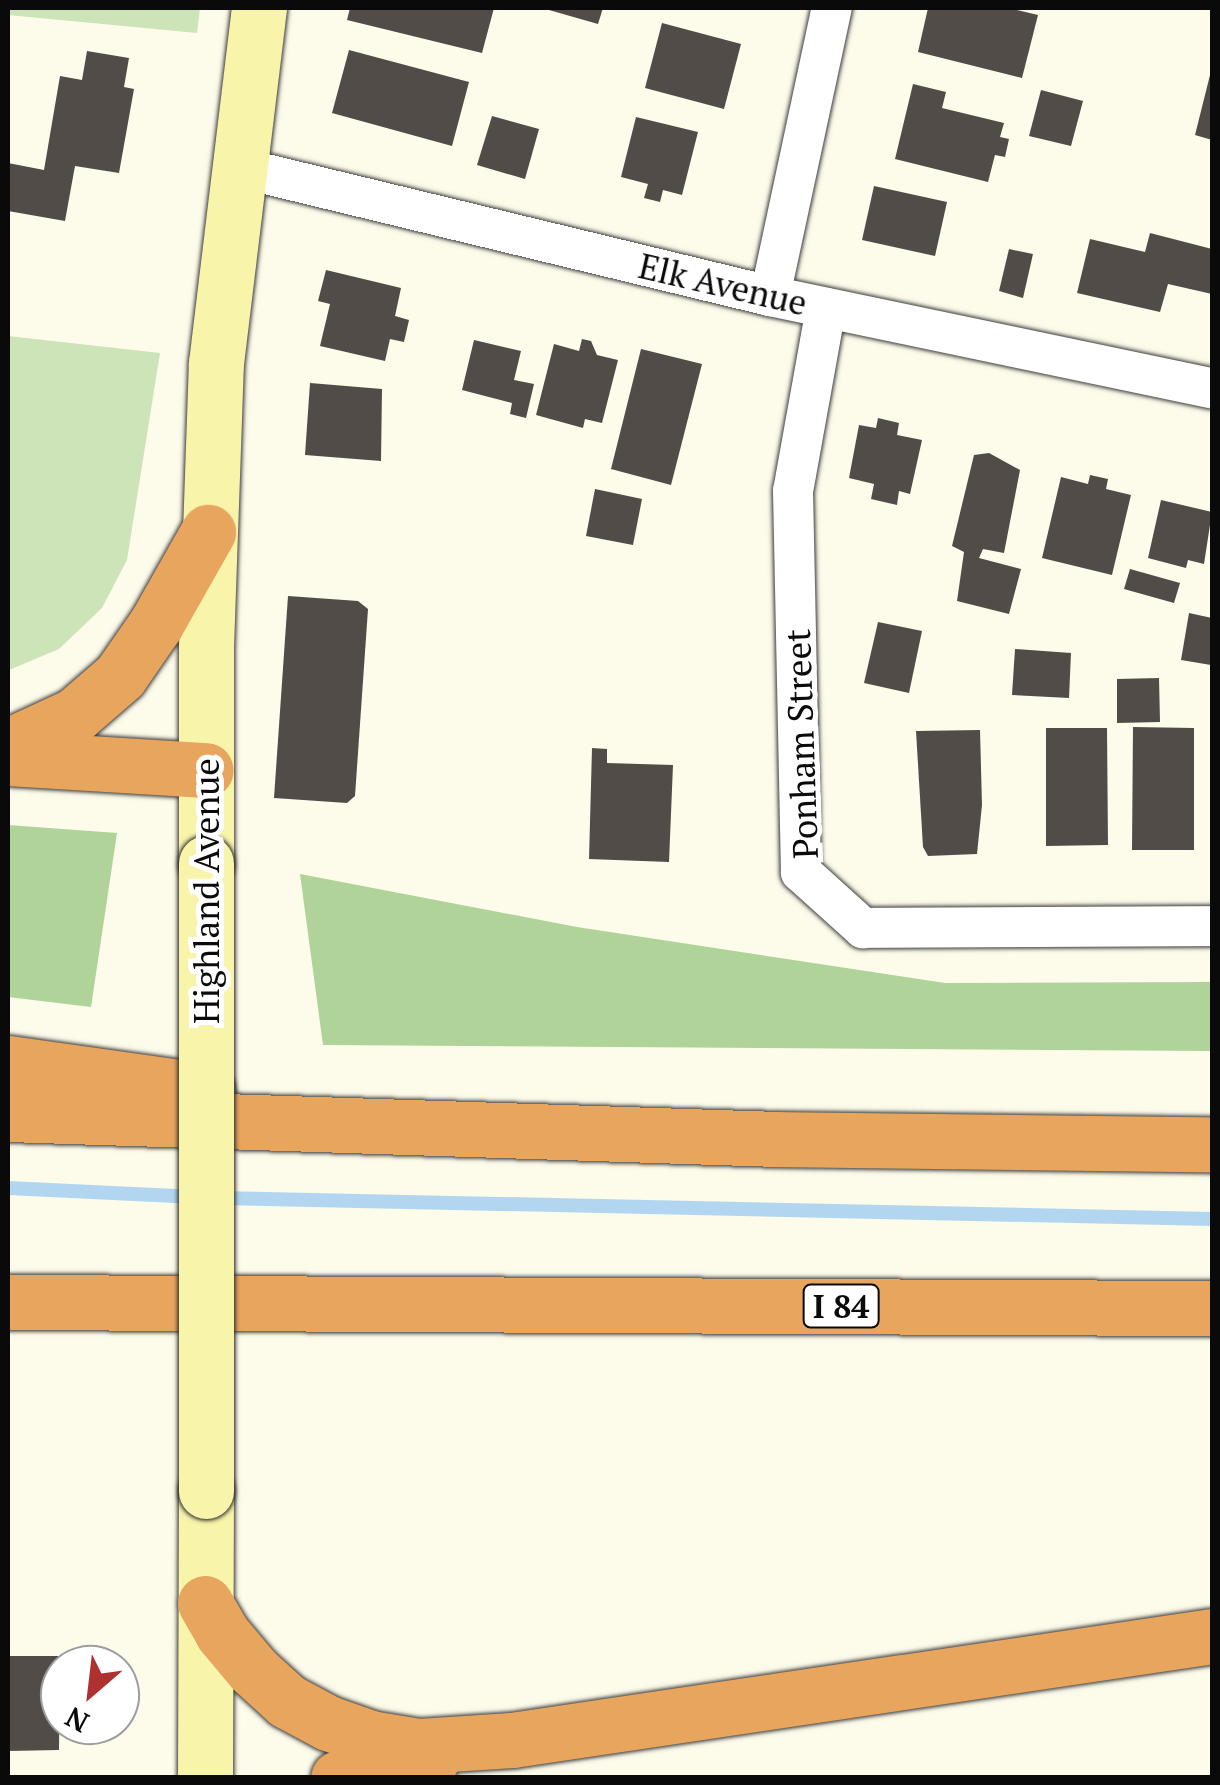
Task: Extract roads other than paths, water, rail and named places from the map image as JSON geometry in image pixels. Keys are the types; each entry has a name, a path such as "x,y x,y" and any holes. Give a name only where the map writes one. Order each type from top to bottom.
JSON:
{"highway":[{"path":"8,746 49,730 105,692 136,656 208,532"},
{"path":"8,758 206,770"},
{"path":"8,1063 527,1133"},
{"path":"8,1114 527,1133 1212,1144"},
{"name":"I 84","path":"8,1302 1212,1308"},
{"path":"8,1326 469,1304"},
{"path":"205,1603 222,1634 253,1670 287,1700 328,1723 372,1738 419,1746 512,1740"},
{"path":"338,1778 512,1740 1212,1636"}],"main road":[{"name":"Highland Avenue","path":"205,1778 208,532 216,362 259,8"}],"street":[{"path":"770,296 832,8"},
{"name":"Elk Avenue","path":"238,167 770,296 1212,388"},
{"name":"Ponham Street","path":"826,308 793,490 802,872 863,928 1212,926"}],"waterway":[{"path":"8,1188 197,1197"},
{"path":"219,1198 1212,1219"}]}
